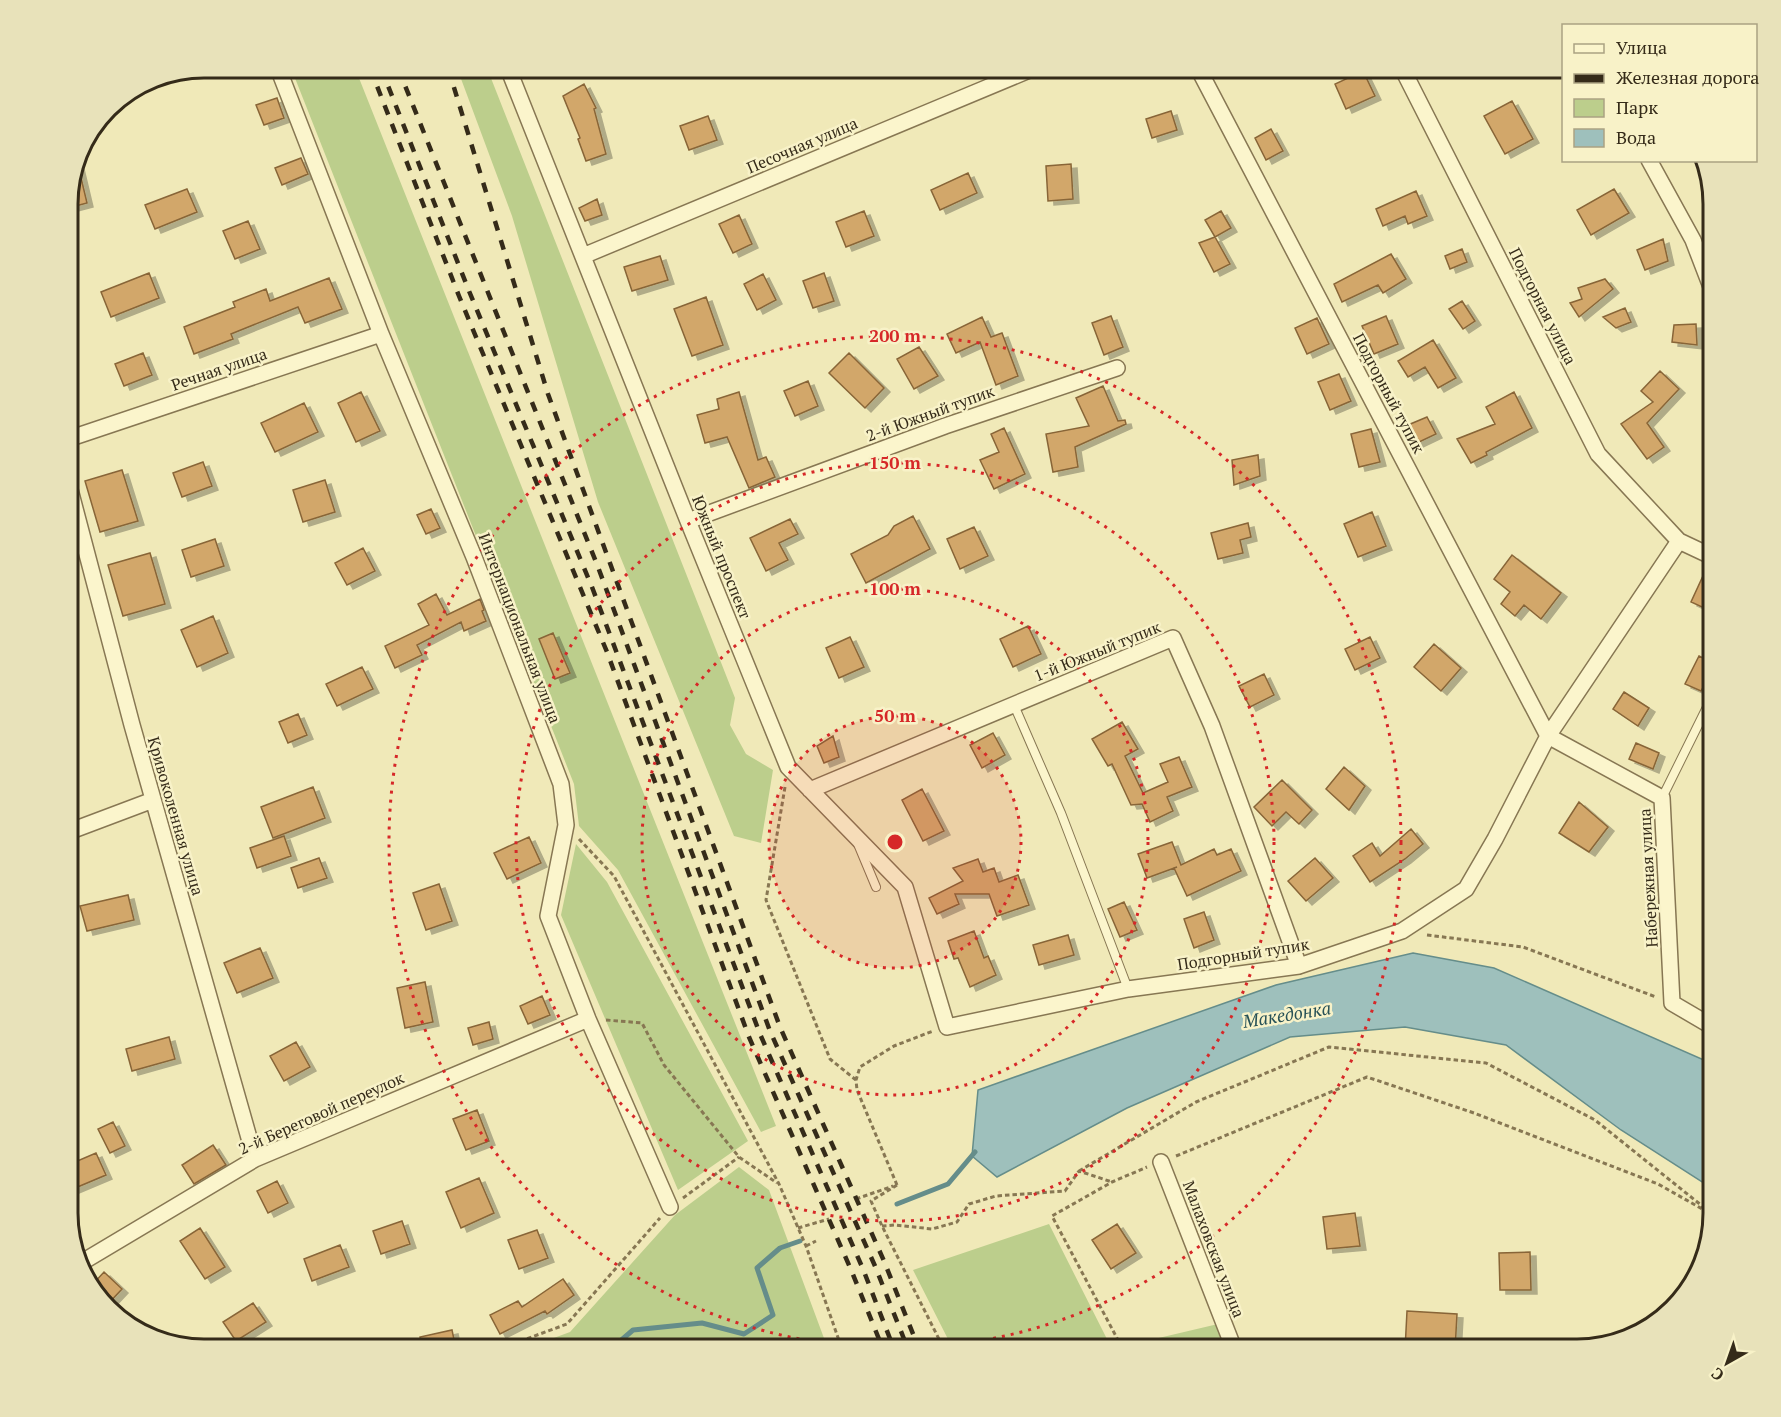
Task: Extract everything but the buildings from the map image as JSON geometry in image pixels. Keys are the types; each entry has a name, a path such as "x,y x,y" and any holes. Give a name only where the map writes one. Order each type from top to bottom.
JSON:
{"street":[{"name":"Интернациональная улица","path":"282,78 381,334 474,557 561,784 566,825 548,916 588,1019 670,1207"},
{"name":"Южный проспект","path":"512,78 788,767 905,887 947,1027"},
{"name":"Песочная улица","path":"583,256 1010,78"},
{"name":"Подгорный тупик","path":"1203,78 1548,736"},
{"name":"Подгорная улица","path":"1407,78 1598,454 1679,541"},
{"path":"1650,162 1693,240 1703,266"},
{"name":"Речная улица","path":"78,436 381,334"},
{"name":"2-й Южный тупик","path":"688,522 945,426 1117,368"},
{"name":"Кривоколенная улица","path":"78,519 153,800 255,1159"},
{"name":"Подгорный тупик","path":"947,1027 1128,989 1299,966 1402,932 1466,889 1548,736 1679,541"},
{"path":"1679,541 1703,552"},
{"name":"1-й Южный тупик","path":"810,790 1173,639 1212,726 1299,966"},
{"name":"Набережная улица","path":"1548,736 1662,798 1672,1003"},
{"path":"78,828 153,800"},
{"path":"1672,1003 1703,1022"},
{"name":"2-й Береговой переулок","path":"87,1259 255,1159 588,1019"},
{"name":"Малаховская улица","path":"1161,1162 1230,1339"}],"lane":[{"path":"1014,705 1061,813 1128,989"},
{"path":"1662,798 1703,715"},
{"path":"854,834 876,887"}],"path":[{"path":"788,767 766,900 830,1059 856,1080"},
{"path":"566,825 614,876 779,1184 806,1246 838,1339"},
{"path":"1402,932 1523,947 1672,1003"},
{"path":"588,1019 642,1023 664,1065 739,1157 779,1184"},
{"path":"897,1185 857,1090 856,1080 860,1067 894,1046 947,1027"},
{"path":"882,1226 932,1229 957,1222 969,1204 996,1196 1065,1191 1079,1171 1196,1102 1329,1047 1486,1063 1595,1120 1703,1206"},
{"path":"1117,1339 1052,1216 1112,1182 1367,1077 1474,1113 1648,1180 1703,1209"},
{"path":"528,1339 567,1324 670,1207 739,1157"},
{"path":"1079,1171 1112,1182"},
{"path":"856,1199 897,1185"},
{"path":"897,1185 871,1201 938,1339"},
{"path":"798,1228 829,1219"},
{"path":"806,1246 816,1241"}],"green space":[{"path":"295,78 359,78 776,1126 761,1132 618,870 579,826 574,784"},
{"path":"461,78 491,78 735,698 730,725 746,754 773,770 761,843 734,836 598,502 512,216"},
{"path":"576,844 607,882 748,1141 678,1190 561,915"},
{"path":"739,1167 769,1190 824,1339 551,1339 570,1332 675,1215"},
{"path":"1049,1224 1107,1339 948,1339 913,1270"},
{"path":"1218,1324 1223,1339 1154,1339"}],"water":[{"path":"1413,953 1494,968 1703,1060 1703,1183 1621,1130 1506,1045 1405,1027 1290,1037 1127,1108 997,1177 972,1156 978,1090 1276,985"}],"waterway":[{"name":"Македонка","path":"897,1204 948,1184 975,1152"},
{"name":"Македонка","path":"623,1339 633,1330 702,1323 744,1334 773,1315 757,1268 780,1248 800,1241"}],"railway":[{"path":"374,78 459,296 607,652 749,1037 879,1339"},
{"path":"385,78 469,291 592,587 760,1034 863,1269 890,1339"},
{"path":"402,78 598,567 770,1031 875,1266 904,1339"},
{"path":"451,78 548,394 780,1027 884,1261 915,1339"}]}
